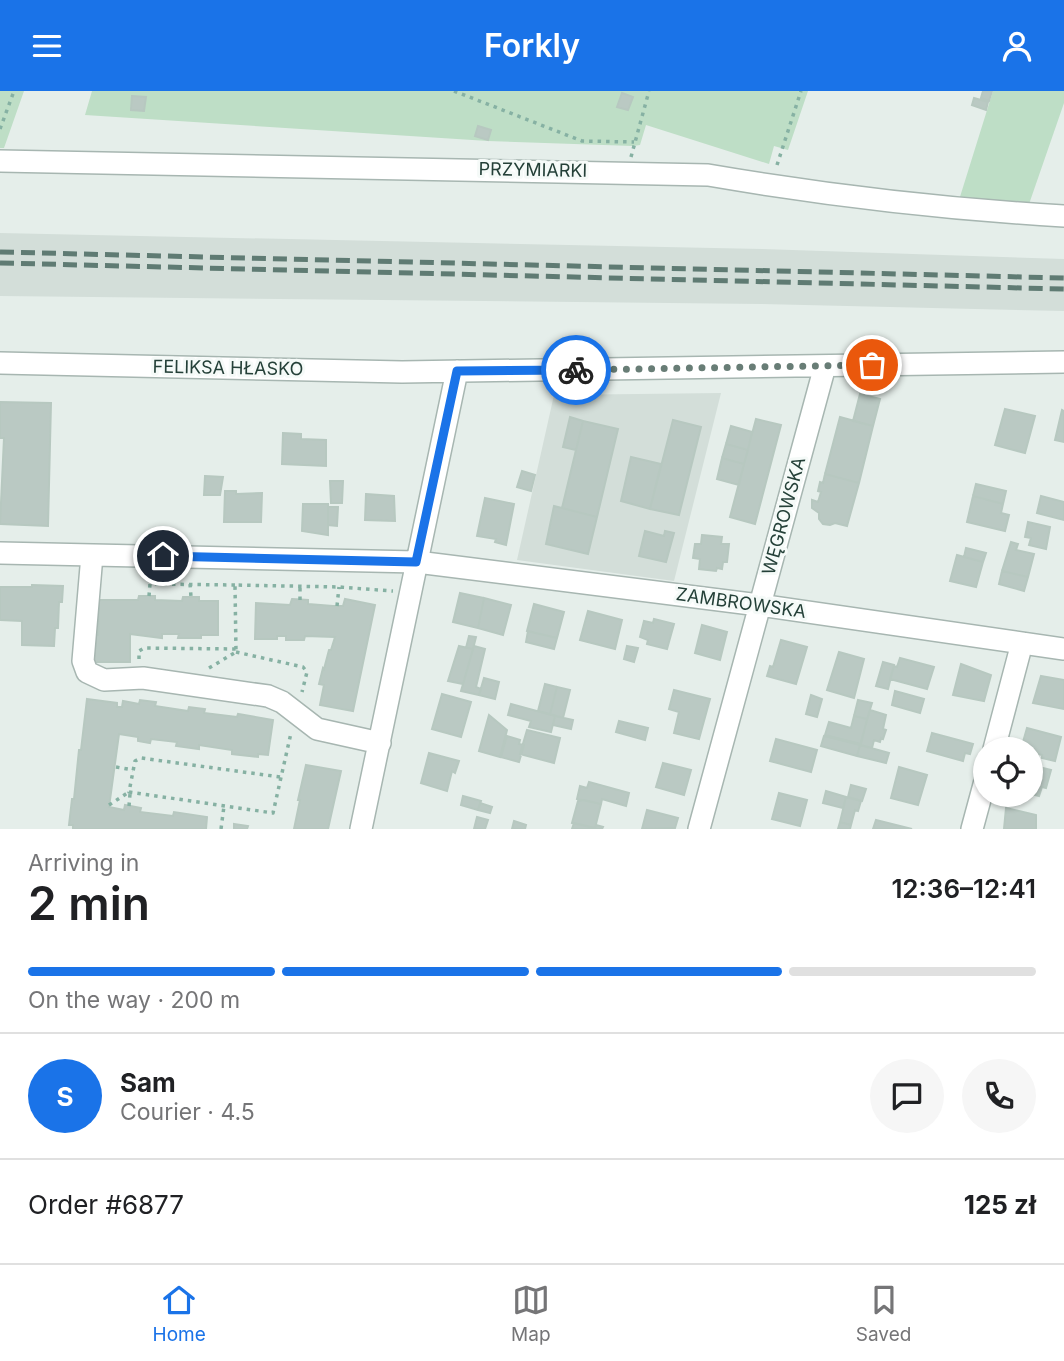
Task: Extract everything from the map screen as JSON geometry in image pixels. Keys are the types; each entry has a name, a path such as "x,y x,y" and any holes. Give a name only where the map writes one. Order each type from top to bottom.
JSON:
{"street":[{"name":"PRZYMIARKI","path":"0,161 708,175 770,186 984,212 1064,216"},
{"name":"FELIKSA HŁASKO","path":"0,363 402,372 1064,362"},
{"name":"WĘGROWSKA","path":"699,829 825,366"},
{"path":"361,829 457,371"},
{"name":"ZAMBROWSKA","path":"0,553 416,562 759,605 1064,649"},
{"path":"92,555 83,661 87,672 104,680 143,678 268,696 282,702 317,729 380,743"},
{"path":"997,737 1023,643"},
{"path":"972,829 978,807"}],"path":[{"path":"0,129 14,91"},
{"path":"454,91 582,141 634,142"},
{"path":"626,172 649,91"},
{"path":"770,186 801,91"},
{"path":"149,596 150,584 339,587 398,592"},
{"path":"190,584 191,597"},
{"path":"235,586 236,652"},
{"path":"299,600 300,587"},
{"path":"337,606 339,587"},
{"path":"109,805 130,793 273,813 306,669 236,652 206,670"},
{"path":"129,806 132,770 135,761 141,758 280,777"},
{"path":"116,767 132,770"},
{"path":"221,829 224,806"}],"shaded area":[{"path":"0,233 762,249 1064,259 1064,311 761,304 0,296"},
{"path":"721,393 674,581 517,560 554,395"}],"green space":[{"path":"0,91 24,91 4,148 0,148"},
{"path":"92,91 808,91 788,150 774,146 769,164 646,125 640,145 633,146 488,141 85,115"},
{"path":"993,91 1064,91 1064,103 1028,207 959,200"}],"building":[{"path":"983,91 992,91 989,101 981,98"},
{"path":"622,93 633,97 628,110 617,107"},
{"path":"132,96 146,97 144,111 131,110"},
{"path":"974,98 988,102 986,110 972,105"},
{"path":"478,126 491,130 488,140 475,136"},
{"path":"860,394 880,399 873,426 853,421"},
{"path":"0,402 51,403 48,526 0,524 4,438 0,438"},
{"path":"1005,409 1035,416 1025,453 995,445"},
{"path":"1062,410 1064,411 1064,442 1055,440"},
{"path":"570,417 583,421 576,450 563,447"},
{"path":"840,417 873,426 859,483 825,474"},
{"path":"756,419 781,425 755,524 730,517"},
{"path":"673,420 701,427 679,515 650,509"},
{"path":"583,421 618,429 597,517 562,508"},
{"path":"731,426 752,432 748,450 726,444"},
{"path":"283,433 301,434 301,439 326,440 326,466 282,464"},
{"path":"726,444 748,450 744,464 722,458"},
{"path":"631,457 661,464 650,509 621,501"},
{"path":"722,458 744,464 739,485 717,479"},
{"path":"522,471 535,475 531,491 517,487"},
{"path":"825,474 859,483 847,526 823,524 819,513 812,508 812,500 818,502 820,482 823,483"},
{"path":"205,476 223,477 220,495 204,495"},
{"path":"330,481 343,481 342,503 331,503"},
{"path":"976,484 1006,491 1003,504 973,496"},
{"path":"225,491 236,491 236,494 262,493 261,522 224,522"},
{"path":"366,494 394,496 395,521 365,520"},
{"path":"973,496 1003,504 1001,513 1009,515 1005,531 967,522"},
{"path":"1041,496 1064,502 1064,520 1037,513"},
{"path":"485,498 514,504 506,545 495,542 496,539 477,536"},
{"path":"303,504 328,504 328,535 302,531"},
{"path":"554,506 597,517 588,554 546,544"},
{"path":"328,507 338,507 337,526 328,525"},
{"path":"1028,522 1050,527 1046,549 1029,545 1031,538 1025,537"},
{"path":"645,531 664,536 665,531 674,533 666,562 639,556"},
{"path":"702,535 722,537 721,544 729,544 727,562 723,562 722,569 699,569 700,559 693,558 695,544 701,544"},
{"path":"1011,542 1018,544 1016,550 1034,554 1028,577 1002,571"},
{"path":"966,548 986,553 983,562 964,557"},
{"path":"957,555 983,562 976,587 950,581"},
{"path":"1002,571 1028,577 1024,591 999,584"},
{"path":"63,586 54,646 22,645 22,621 0,620 0,587"},
{"path":"460,593 484,598 478,628 453,622"},
{"path":"139,596 155,596 155,600 182,601 183,597 199,597 199,601 218,601 218,635 178,638 179,634 162,634 162,638 130,634 130,662 93,662 94,635 98,635 99,600 138,600"},
{"path":"484,598 511,605 503,635 478,628"},
{"path":"292,599 308,600 308,604 333,606 343,606 345,599 375,605 353,711 320,705 324,685 319,684 335,637 305,636 304,640 286,640 286,636 277,636 277,639 255,639 256,603 290,605"},
{"path":"534,604 564,612 557,638 527,631"},
{"path":"588,611 622,620 615,649 580,640"},
{"path":"654,619 674,624 667,649 647,644 648,640 640,637 644,621 653,623"},
{"path":"702,625 727,632 720,660 695,653"},
{"path":"528,631 557,638 554,649 526,642"},
{"path":"469,636 476,637 473,649 466,648"},
{"path":"781,640 807,647 796,684 767,676 770,666 773,667"},
{"path":"459,646 473,649 463,684 448,681"},
{"path":"474,646 485,649 476,687 481,689 479,695 461,691"},
{"path":"627,646 638,648 634,662 624,659"},
{"path":"839,652 864,659 854,698 827,690"},
{"path":"900,658 934,667 927,689 890,679"},
{"path":"883,662 894,665 888,689 876,686"},
{"path":"961,664 991,675 984,701 953,695"},
{"path":"1041,676 1064,680 1064,709 1033,703"},
{"path":"484,678 499,682 495,699 479,695"},
{"path":"545,684 557,687 550,714 538,711"},
{"path":"557,687 570,690 563,718 550,714"},
{"path":"674,690 710,699 699,739 674,733 679,712 669,709"},
{"path":"895,691 924,699 920,713 892,705"},
{"path":"442,694 471,702 461,737 432,729"},
{"path":"811,695 822,699 817,717 806,714"},
{"path":"87,699 117,703 117,707 122,707 123,701 139,704 140,700 156,702 155,706 188,711 189,707 205,709 204,713 237,717 238,714 273,720 268,755 258,754 258,757 232,754 232,750 199,745 199,749 176,746 177,742 151,739 150,743 138,741 138,737 119,734 109,807 124,810 125,805 141,808 140,812 173,816 174,812 207,817 206,829 73,829 73,825 69,825"},
{"path":"858,700 872,703 867,719 854,716"},
{"path":"511,704 555,716 551,732 529,727 531,721 508,715"},
{"path":"870,710 886,715 883,739 881,738 880,742 874,740 872,748 860,745"},
{"path":"489,715 507,730 500,757 479,751"},
{"path":"555,716 573,720 571,729 553,725"},
{"path":"854,716 867,719 861,744 825,735 829,722 851,728"},
{"path":"619,721 648,728 645,740 616,732"},
{"path":"1027,728 1061,737 1055,761 1043,758 1043,737 1024,737"},
{"path":"527,730 560,738 554,763 520,754"},
{"path":"932,733 973,744 970,754 965,753 963,761 927,751"},
{"path":"507,736 520,740 519,744 524,745 519,762 501,757"},
{"path":"824,736 860,745 857,756 821,746"},
{"path":"776,739 817,750 811,772 770,761"},
{"path":"860,745 889,753 886,763 857,756"},
{"path":"429,753 459,761 455,773 452,771 447,791 421,783"},
{"path":"663,763 691,770 684,795 656,787"},
{"path":"306,765 341,771 328,829 294,829"},
{"path":"899,767 927,775 918,805 891,798"},
{"path":"1043,768 1051,770 1046,788 1043,787"},
{"path":"589,782 629,793 626,806 602,799 601,804 577,799 580,786 587,788"},
{"path":"851,785 866,789 862,801 848,797"},
{"path":"826,791 846,797 843,808 823,803"},
{"path":"779,793 807,800 800,826 772,819"},
{"path":"463,796 481,801 478,810 461,805"},
{"path":"846,797 861,801 851,825 840,822"},
{"path":"578,801 601,804 595,828 572,823"},
{"path":"480,803 492,807 490,813 478,810"},
{"path":"1006,808 1036,815 1036,829 1004,829"},
{"path":"647,810 678,818 675,828 642,829"},
{"path":"477,817 488,820 485,829 474,829"},
{"path":"876,820 912,829 873,829"},
{"path":"514,821 526,825 525,829 512,829"},
{"path":"840,822 851,825 850,829 838,829"},
{"path":"574,823 603,827 602,829 572,829"},
{"path":"234,824 248,826 247,829 234,829"}],"railway":[{"path":"0,252 1064,278"},
{"path":"0,263 1064,289"}],"way so far":[{"path":"576,370 872,365"}],"route":[{"path":"163,556 416,562 457,371 576,370"}]}
